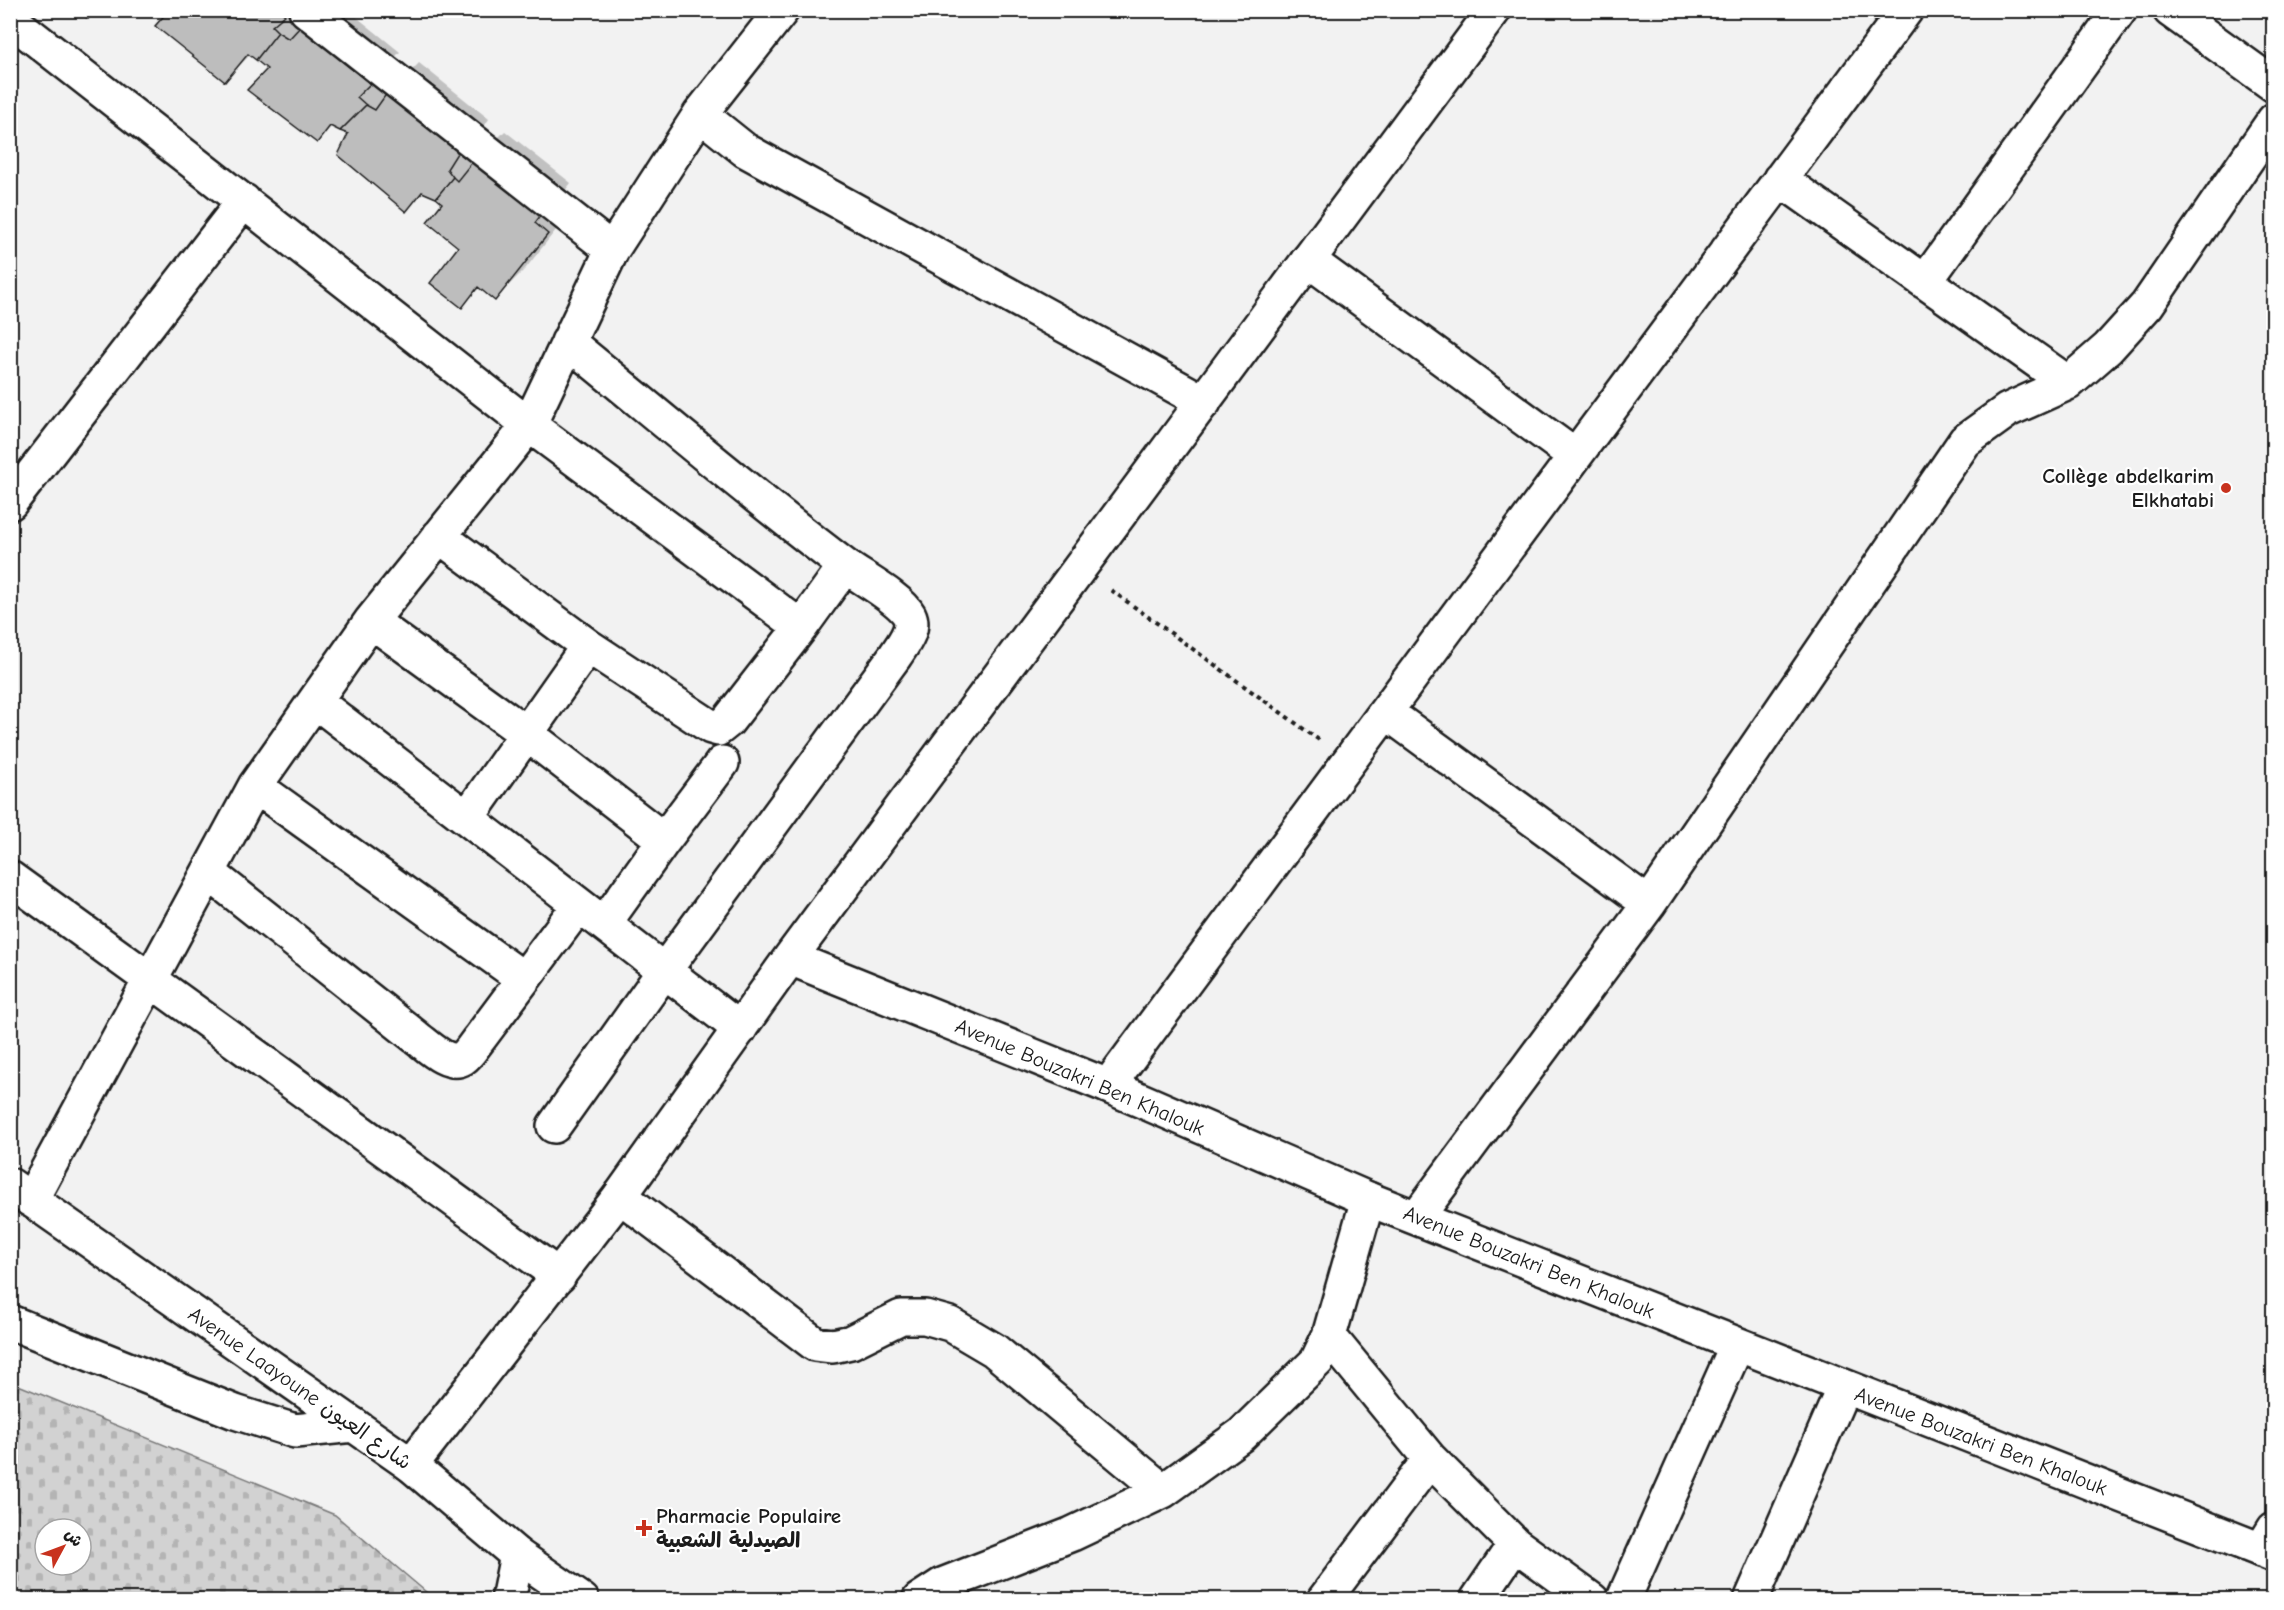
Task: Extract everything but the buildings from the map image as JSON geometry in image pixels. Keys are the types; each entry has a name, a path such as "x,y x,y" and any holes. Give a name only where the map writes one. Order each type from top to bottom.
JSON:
{"street":[{"path":"306,10 612,250"},
{"path":"21,1192 150,978 255,786 371,621 529,425 612,250 700,114 782,10"},
{"path":"411,1465 620,1196 790,958 1494,10"},
{"path":"1108,1086 1906,10"},
{"path":"1925,282 2120,10"},
{"path":"2170,10 2274,85"},
{"path":"10,19 529,425 801,627"},
{"path":"700,114 745,150 1204,402"},
{"path":"1417,1217 1649,904 1965,441 2008,410 2068,383 2108,348 2147,304 2274,120"},
{"path":"1780,180 2068,383"},
{"path":"10,503 244,201"},
{"path":"1308,260 1575,456"},
{"path":"554,1126 664,970 895,656 909,634 911,626 909,616 900,605 845,566 568,342"},
{"path":"440,536 588,646 711,727 718,729 734,713 845,566"},
{"path":"371,621 526,734 664,840"},
{"path":"467,818 588,646"},
{"path":"315,700 740,1029"},
{"path":"1386,712 1649,904"},
{"path":"209,873 416,1037 444,1057 454,1061 468,1053 524,979 592,915 664,840 722,763"},
{"path":"255,786 524,979"},
{"path":"10,878 559,1276"},
{"name":"Avenue Bouzakri Ben Khalouk","path":"790,958 1108,1086 1368,1199 1844,1387 2269,1544"},
{"name":"Avenue Laayoune شارع العيون","path":"21,1192 411,1465 517,1555 582,1599"},
{"path":"620,1196 815,1344 833,1346 851,1342 901,1317 925,1317 950,1324 994,1350 1163,1491"},
{"path":"919,1599 942,1585 1072,1534 1163,1491 1241,1435 1317,1362 1329,1336 1368,1199"},
{"path":"10,1322 235,1412 295,1431 354,1425"},
{"path":"1329,1336 1430,1459 1515,1544 1592,1599"},
{"path":"1623,1599 1737,1345"},
{"path":"1751,1599 1844,1387"},
{"path":"1324,1599 1430,1459"},
{"path":"1477,1599 1515,1544"},
{"path":"508,1599 517,1555"}],"path":[{"path":"1079,567 1349,762"}],"green space":[{"path":"11,1382 335,1515 432,1599 11,1599"}],"place":[{"name":"Collège abdelkarim Elkhatabi","path":"2226,488"},
{"name":"Pharmacie Populaire الصيدلية الشعبية","path":"644,1528"}]}
